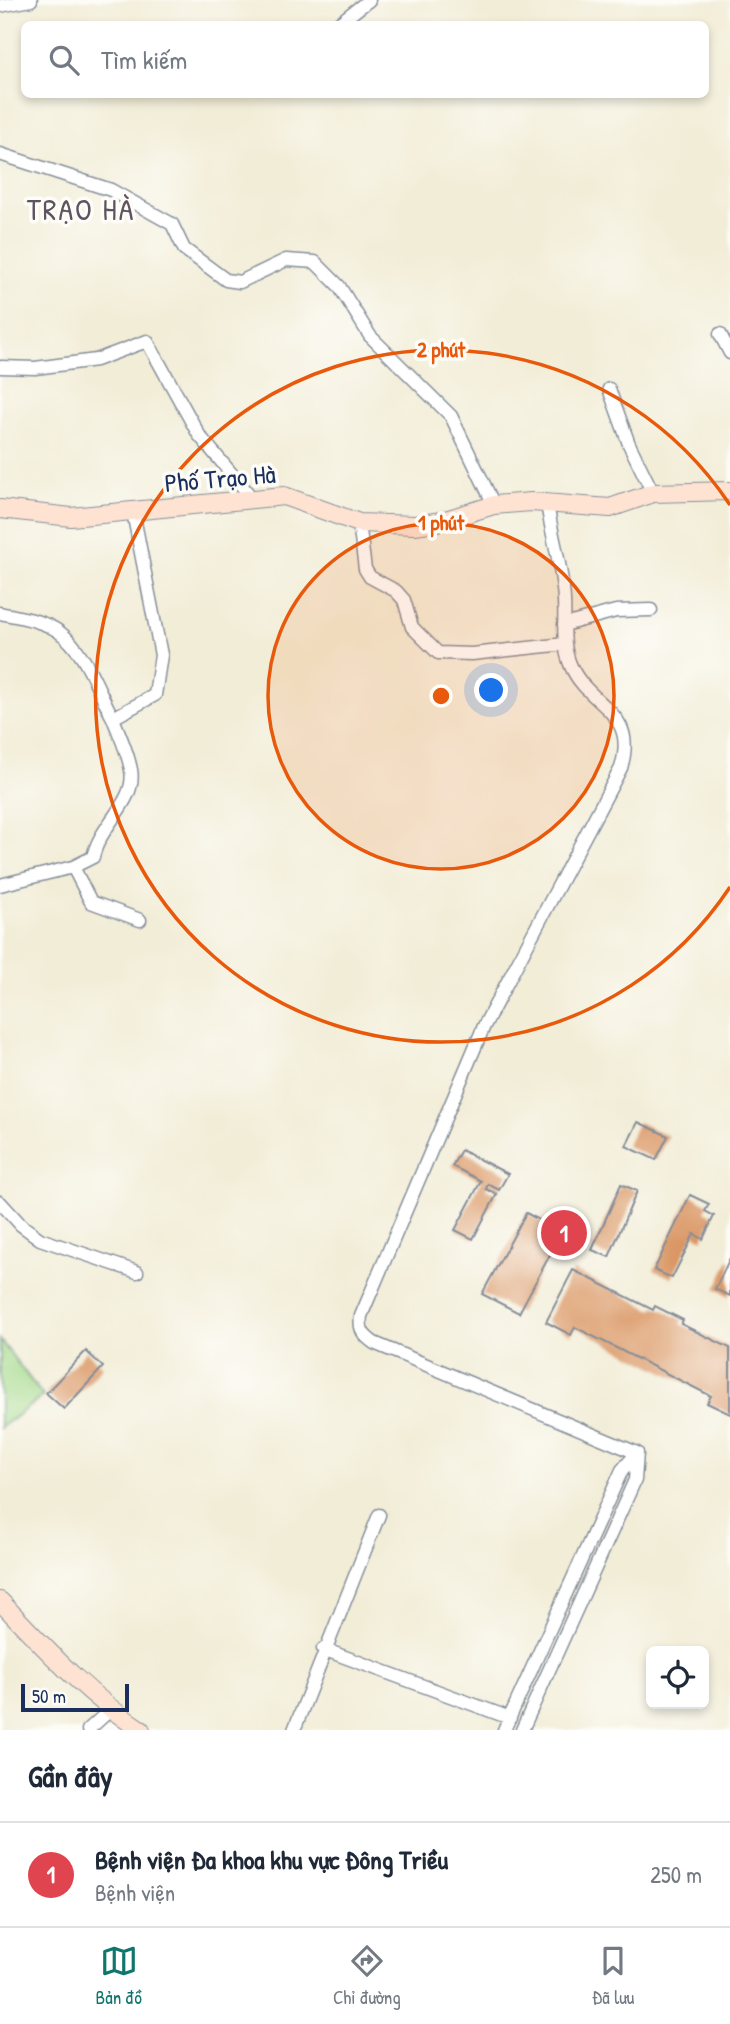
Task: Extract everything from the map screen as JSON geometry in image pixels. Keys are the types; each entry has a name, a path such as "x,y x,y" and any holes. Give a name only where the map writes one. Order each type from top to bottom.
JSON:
{"street":[{"path":"0,6 31,0"},
{"path":"342,21 369,0"},
{"path":"0,154 111,190 172,224 184,249 226,280 240,282 286,260 316,262 340,286 370,336 451,416 494,505"},
{"path":"720,334 730,353"},
{"path":"0,368 35,368 96,360 147,341 198,435 252,498"},
{"path":"609,389 629,444 653,494"},
{"name":"Phố Trạo Hà","path":"0,509 71,517 284,496 359,523 415,525 442,522 494,505 547,503 610,508 653,494 730,491"},
{"path":"547,503 564,590 565,644 570,665 581,683 611,712 624,730 624,759 484,1026 360,1316 359,1326 363,1335 374,1343 637,1453"},
{"path":"113,718 155,695 161,677 162,655 133,512"},
{"path":"359,523 365,569 370,577 396,591 404,600 412,627 438,653 472,654 565,644"},
{"path":"564,625 616,611 651,610"},
{"path":"0,613 32,620 57,631 84,659 113,718 132,771 130,794 99,835 93,857 73,867 0,885"},
{"path":"73,867 91,902 140,920"},
{"path":"0,1202 21,1225 40,1239 137,1272"},
{"path":"323,1649 507,1724 622,1470 637,1453"},
{"path":"522,1730 557,1658 635,1480 637,1453"},
{"path":"294,1730 323,1649 379,1515"},
{"path":"0,1601 80,1684 110,1710 141,1730"},
{"path":"541,1649 557,1658"},
{"path":"88,1730 110,1710"}],"green space":[{"path":"0,1340 43,1396 0,1428"}],"building":[{"path":"638,1122 668,1136 656,1160 626,1146"},
{"path":"461,1150 508,1174 499,1190 488,1184 486,1189 497,1194 473,1239 455,1230 481,1181 452,1166"},
{"path":"621,1184 637,1191 609,1257 592,1250"},
{"path":"690,1195 709,1204 705,1211 714,1216 703,1239 694,1234 672,1278 654,1270"},
{"path":"526,1213 562,1232 519,1313 482,1294"},
{"path":"730,1258 730,1296 715,1289"},
{"path":"573,1270 653,1310 655,1306 683,1320 681,1324 730,1348 730,1414 707,1403 711,1396 575,1327 571,1335 546,1322"},
{"path":"86,1351 103,1367 64,1409 46,1393"}],"place":[{"name":"Bệnh viện Đa khoa khu vực Đông Triều","path":"564,1233"}],"district":[{"name":"TRẠO HÀ","path":"81,209"}]}
